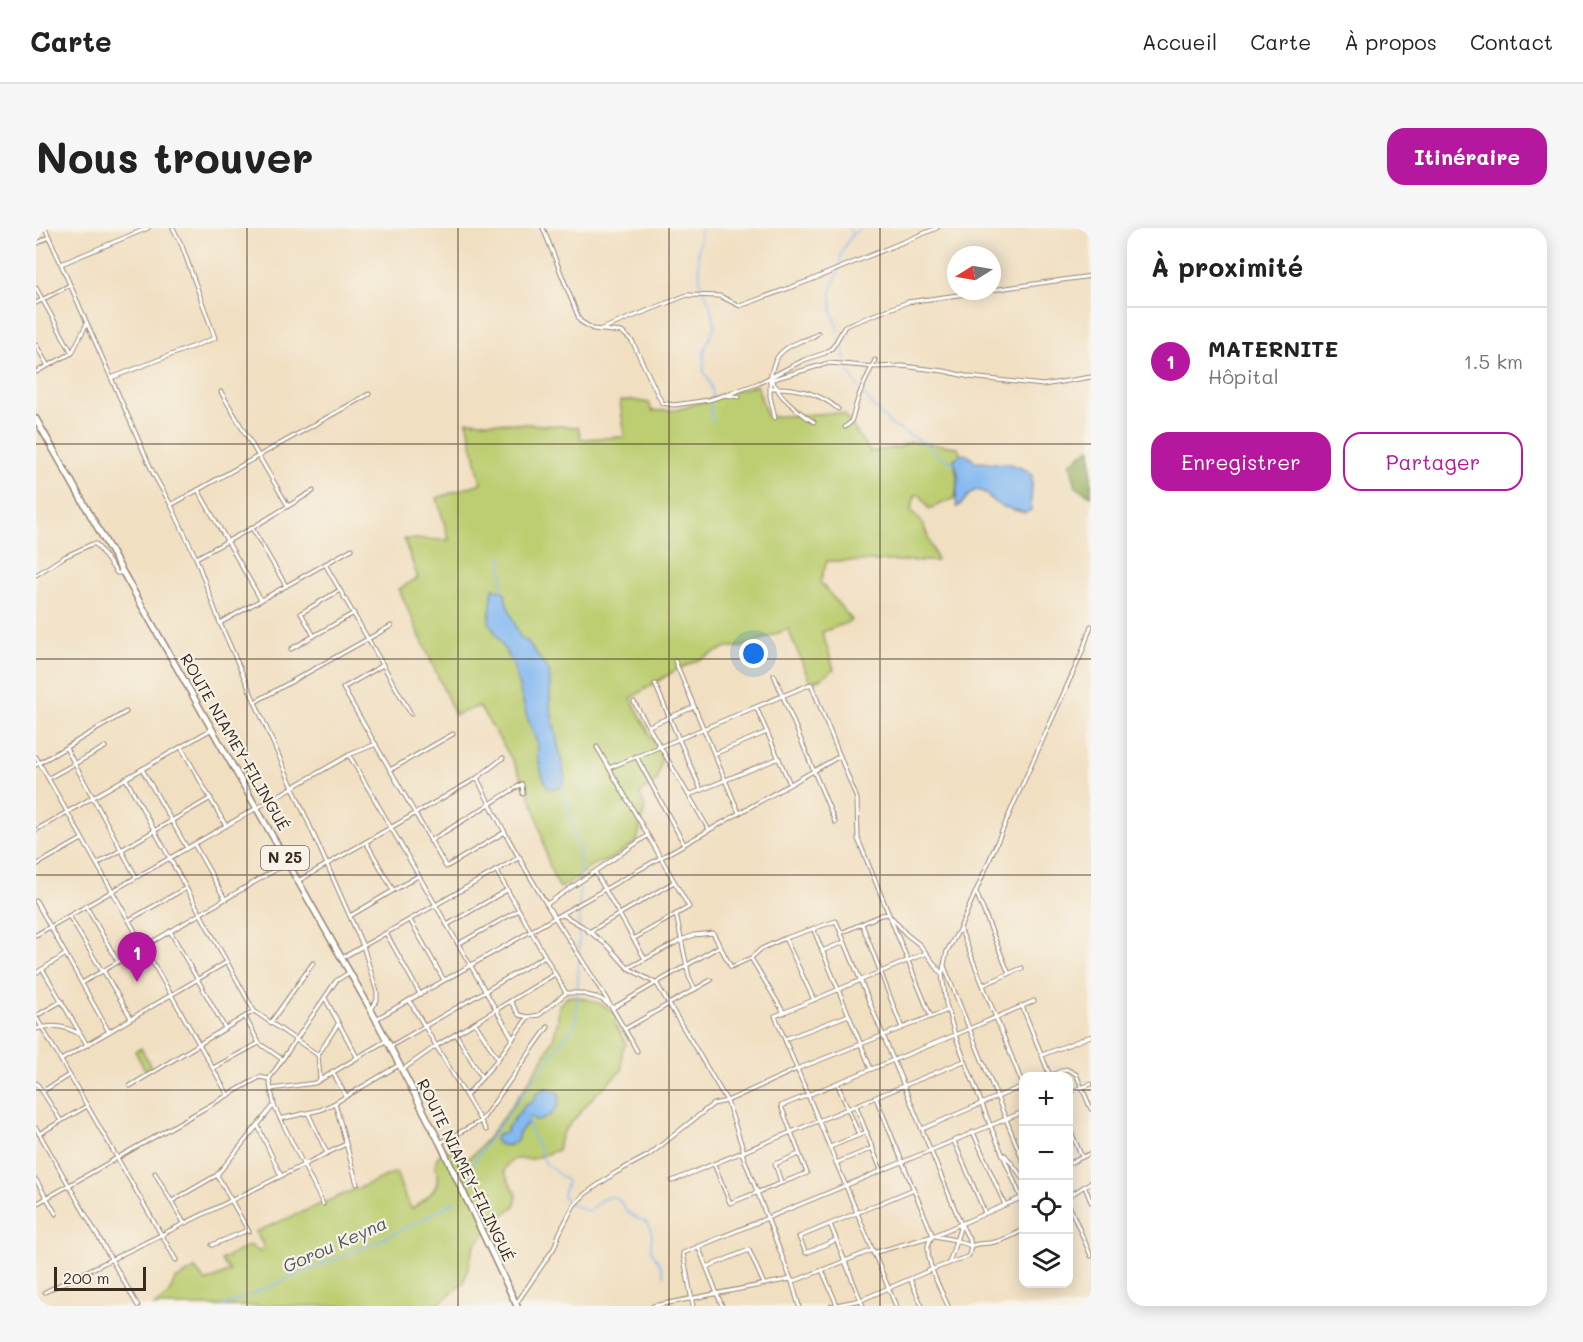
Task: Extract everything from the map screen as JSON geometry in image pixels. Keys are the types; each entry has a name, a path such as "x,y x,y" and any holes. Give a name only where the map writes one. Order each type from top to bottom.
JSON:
{"main road":[{"name":"ROUTE NIAMEY-FILINGUÉ","path":"36,419 39,429 124,573 376,1019 440,1143 517,1305"}],"street":[{"path":"45,228 154,475 196,558 220,623 363,946 377,992 377,1000 371,1010"},
{"path":"61,264 148,228"},
{"path":"111,378 215,338 198,287 173,228"},
{"path":"543,228 580,321 593,329 622,332 632,341 662,403 674,405 708,400 770,379 829,363 872,367 902,366 970,377 1043,385 1091,377"},
{"path":"599,330 687,295 720,296 740,306 811,280 937,228"},
{"path":"36,244 49,237"},
{"path":"1001,289 1091,276"},
{"path":"36,303 70,285"},
{"path":"36,288 72,353"},
{"path":"770,379 804,360 825,353 832,348 845,326 908,302 947,297"},
{"path":"36,372 72,353 87,323"},
{"path":"775,418 770,396 772,366 781,351 819,333"},
{"path":"36,345 48,366"},
{"path":"844,427 851,422 859,395 876,360"},
{"path":"770,379 802,415 814,422"},
{"path":"771,388 806,392 828,400 838,409"},
{"path":"221,392 288,506"},
{"path":"171,505 369,394"},
{"path":"725,394 739,397"},
{"path":"198,490 261,600"},
{"path":"196,558 313,491"},
{"path":"252,528 286,586"},
{"path":"36,575 64,557 92,544 96,544 117,573 124,573"},
{"path":"220,623 352,549"},
{"path":"325,564 411,714"},
{"path":"314,636 301,613 340,590"},
{"path":"291,649 354,613"},
{"path":"255,702 391,626"},
{"path":"1019,1191 955,1035 948,1010 942,974 943,965 947,951 960,928 1024,780 1082,655 1091,626"},
{"path":"675,661 739,813"},
{"path":"383,665 343,688 414,815 446,867 505,832"},
{"path":"774,675 835,822"},
{"path":"656,684 701,790"},
{"path":"609,768 811,684 857,799 858,839 931,1017"},
{"path":"634,702 709,830"},
{"path":"756,706 789,784"},
{"path":"648,726 694,707"},
{"path":"38,764 126,712"},
{"path":"36,830 212,729"},
{"path":"714,754 767,732"},
{"path":"390,770 453,734"},
{"path":"36,935 292,787 349,755 376,744"},
{"path":"48,778 105,747"},
{"path":"181,747 226,826"},
{"path":"597,747 689,907 633,939"},
{"path":"66,748 136,877"},
{"path":"349,755 513,1039"},
{"path":"636,756 684,844"},
{"path":"376,1019 840,756"},
{"path":"36,757 228,1095"},
{"path":"298,881 477,778 503,758"},
{"path":"689,795 778,758"},
{"path":"142,769 188,848"},
{"path":"126,778 254,1011 318,1056"},
{"path":"477,778 489,804 547,904 613,1008 637,1051"},
{"path":"430,841 522,784 523,794"},
{"path":"97,864 211,798"},
{"path":"547,904 648,836"},
{"path":"36,865 82,839"},
{"path":"366,842 393,890"},
{"path":"194,844 225,899"},
{"path":"342,958 520,857"},
{"path":"82,983 288,862"},
{"path":"496,870 566,993"},
{"path":"594,872 645,959"},
{"path":"350,916 418,875"},
{"path":"589,932 674,882"},
{"path":"129,920 186,888"},
{"path":"447,925 507,890"},
{"path":"976,892 1010,974"},
{"path":"36,901 109,1032"},
{"path":"86,906 118,962"},
{"path":"458,944 519,910"},
{"path":"675,914 689,977 695,989"},
{"path":"841,933 881,915 889,914"},
{"path":"889,914 906,934 920,945 942,974"},
{"path":"555,917 563,915 589,932 608,946 628,968 657,984 727,1101 757,1192 792,1281 799,1306"},
{"path":"69,916 131,1019"},
{"path":"410,920 444,980"},
{"path":"628,968 681,940 694,935 713,933 731,967 785,938 836,921 971,1246 967,1257 861,1300 831,1306"},
{"path":"862,924 902,1028"},
{"path":"813,928 871,1069"},
{"path":"960,928 1019,1076"},
{"path":"170,931 225,1028"},
{"path":"386,933 420,994"},
{"path":"785,938 814,1000"},
{"path":"822,951 844,942"},
{"path":"613,1008 720,946"},
{"path":"896,1306 775,1016 926,953"},
{"path":"36,973 66,954"},
{"path":"390,1047 545,956"},
{"path":"751,958 784,1012"},
{"path":"61,1060 227,962"},
{"path":"271,1022 312,963"},
{"path":"943,965 1019,1151"},
{"path":"983,985 1022,968"},
{"path":"43,970 87,1045"},
{"path":"323,1204 280,1119 274,1105 269,1079 336,981 350,972"},
{"path":"280,1119 320,1110 335,1103 401,1067 555,974"},
{"path":"625,1029 711,980"},
{"path":"511,1001 519,1016 528,1017 539,1015 566,993 595,997 613,1008"},
{"path":"324,998 357,1057"},
{"path":"409,1000 486,1130"},
{"path":"62,1001 36,1016 176,1260"},
{"path":"714,1164 730,1203 807,1173 781,1106 1034,1001"},
{"path":"1022,1006 1048,1072"},
{"path":"517,1305 554,1248 574,1205 585,1194 615,1173 648,1155 713,1104 727,1101 797,1069 948,1010"},
{"path":"130,1086 254,1011"},
{"path":"785,1039 849,1015"},
{"path":"245,1017 259,1043 282,1060"},
{"path":"466,1096 498,1059 528,1017"},
{"path":"475,1023 498,1059"},
{"path":"36,1029 76,1024"},
{"path":"320,1079 317,1058 338,1024"},
{"path":"65,1027 82,1036"},
{"path":"440,1143 480,1121 548,1027"},
{"path":"456,1034 482,1078"},
{"path":"1042,1055 1091,1036"},
{"path":"271,1089 315,1083 387,1040"},
{"path":"213,1068 259,1043"},
{"path":"672,1181 964,1061"},
{"path":"332,1071 347,1096"},
{"path":"1073,1072 1076,1074 1091,1109"},
{"path":"42,1091 69,1075"},
{"path":"36,1204 260,1077 269,1079"},
{"path":"36,1083 61,1121"},
{"path":"837,1083 859,1135"},
{"path":"1073,1091 1091,1084"},
{"path":"922,1129 1019,1088"},
{"path":"876,1098 933,1236 927,1249 948,1306"},
{"path":"335,1103 357,1184"},
{"path":"172,1202 217,1175 274,1105"},
{"path":"39,1134 87,1106"},
{"path":"856,1106 881,1170"},
{"path":"308,1113 327,1153"},
{"path":"693,1306 683,1254 1019,1114"},
{"path":"257,1125 281,1176"},
{"path":"1068,1126 1082,1157"},
{"path":"36,1128 138,1306"},
{"path":"830,1147 867,1132"},
{"path":"973,1132 1005,1205"},
{"path":"954,1140 985,1213"},
{"path":"45,1292 346,1144"},
{"path":"836,1163 873,1148"},
{"path":"1002,1151 1019,1173"},
{"path":"1073,1162 1091,1153"},
{"path":"782,1182 775,1164 800,1154"},
{"path":"155,1173 184,1223"},
{"path":"212,1245 249,1231 217,1175"},
{"path":"36,1180 56,1214"},
{"path":"1073,1194 1091,1182"},
{"path":"1084,1186 1091,1202"},
{"path":"837,1240 805,1252 798,1236 914,1189"},
{"path":"653,1306 764,1284 792,1281 873,1251 933,1236 1019,1199"},
{"path":"1073,1215 1091,1256"},
{"path":"830,1224 863,1306"},
{"path":"949,1263 961,1224"},
{"path":"933,1236 971,1246 1001,1240 1019,1232"},
{"path":"698,1246 722,1306"},
{"path":"707,1267 749,1250 764,1284"},
{"path":"822,1270 837,1305"},
{"path":"910,1279 922,1306"}],"green space":[{"path":"757,385 767,417 844,414 870,452 900,447 911,442 957,447 961,454 954,459 957,478 955,498 929,509 920,494 915,496 911,510 923,524 937,561 827,561 820,582 852,620 822,632 834,669 820,679 810,682 788,629 743,647 727,647 674,671 631,698 662,757 657,781 640,793 645,807 637,842 610,859 593,865 577,879 560,888 548,861 531,799 503,745 479,706 455,715 399,589 418,578 404,539 449,540 437,498 481,483 467,421 578,427 581,439 625,437 620,401 632,400 649,403 652,411 678,410"},
{"path":"1090,448 1091,496 1076,487 1070,463"},
{"path":"567,997 579,997 597,1003 619,1017 614,1023 626,1043 622,1052 622,1070 594,1096 561,1135 558,1150 532,1159 514,1159 506,1166 504,1171 517,1194 515,1206 497,1220 474,1246 464,1282 436,1306 154,1306 168,1295 175,1280 195,1269 206,1282 230,1271 221,1260 250,1245 259,1252 264,1246 255,1232 396,1172 406,1200 412,1209 429,1196 436,1186 438,1178 435,1164 439,1155 448,1149 463,1161 475,1153 524,1089 554,1036 559,1005","holes":["537,1093 531,1116 519,1133 517,1141 508,1146 502,1133 507,1132 525,1105 532,1102"]},
{"path":"141,1048 151,1067 145,1070 135,1051"}],"water":[{"path":"961,454 967,455 976,462 1011,464 1026,470 1032,475 1031,510 1025,513 1001,506 977,490 957,507 958,475 954,459"},
{"path":"493,588 505,592 506,601 520,637 527,641 549,671 550,706 565,778 561,788 548,788 543,777 537,756 538,745 527,717 513,664 489,622"},
{"path":"546,1088 559,1093 558,1103 553,1112 545,1119 535,1121 531,1117 528,1118 517,1141 505,1146 497,1143 495,1139 498,1134 507,1132 507,1128 525,1105 532,1102 537,1093"}],"waterway":[{"path":"701,228 698,250 700,282 709,301 715,325 704,352 704,372 713,394 710,402 713,422"},
{"path":"849,228 852,235"},
{"path":"839,334 832,311 831,291 838,272 842,250 852,235 861,228"},
{"path":"840,338 846,364 854,381 873,406 891,425 926,444 942,458 955,463"},
{"path":"502,555 502,591"},
{"path":"562,784 580,855 579,954"},
{"path":"469,1190 472,1165 576,1022 579,959"},
{"path":"528,1118 531,1132 546,1164 567,1181 563,1195 566,1201 588,1211 603,1199 614,1197 620,1200 626,1211 648,1223 652,1234 651,1250 664,1276"},
{"name":"Gorou Keyna","path":"223,1306 372,1244 455,1201"}],"place":[{"name":"MATERNITE","path":"137,982"}]}
